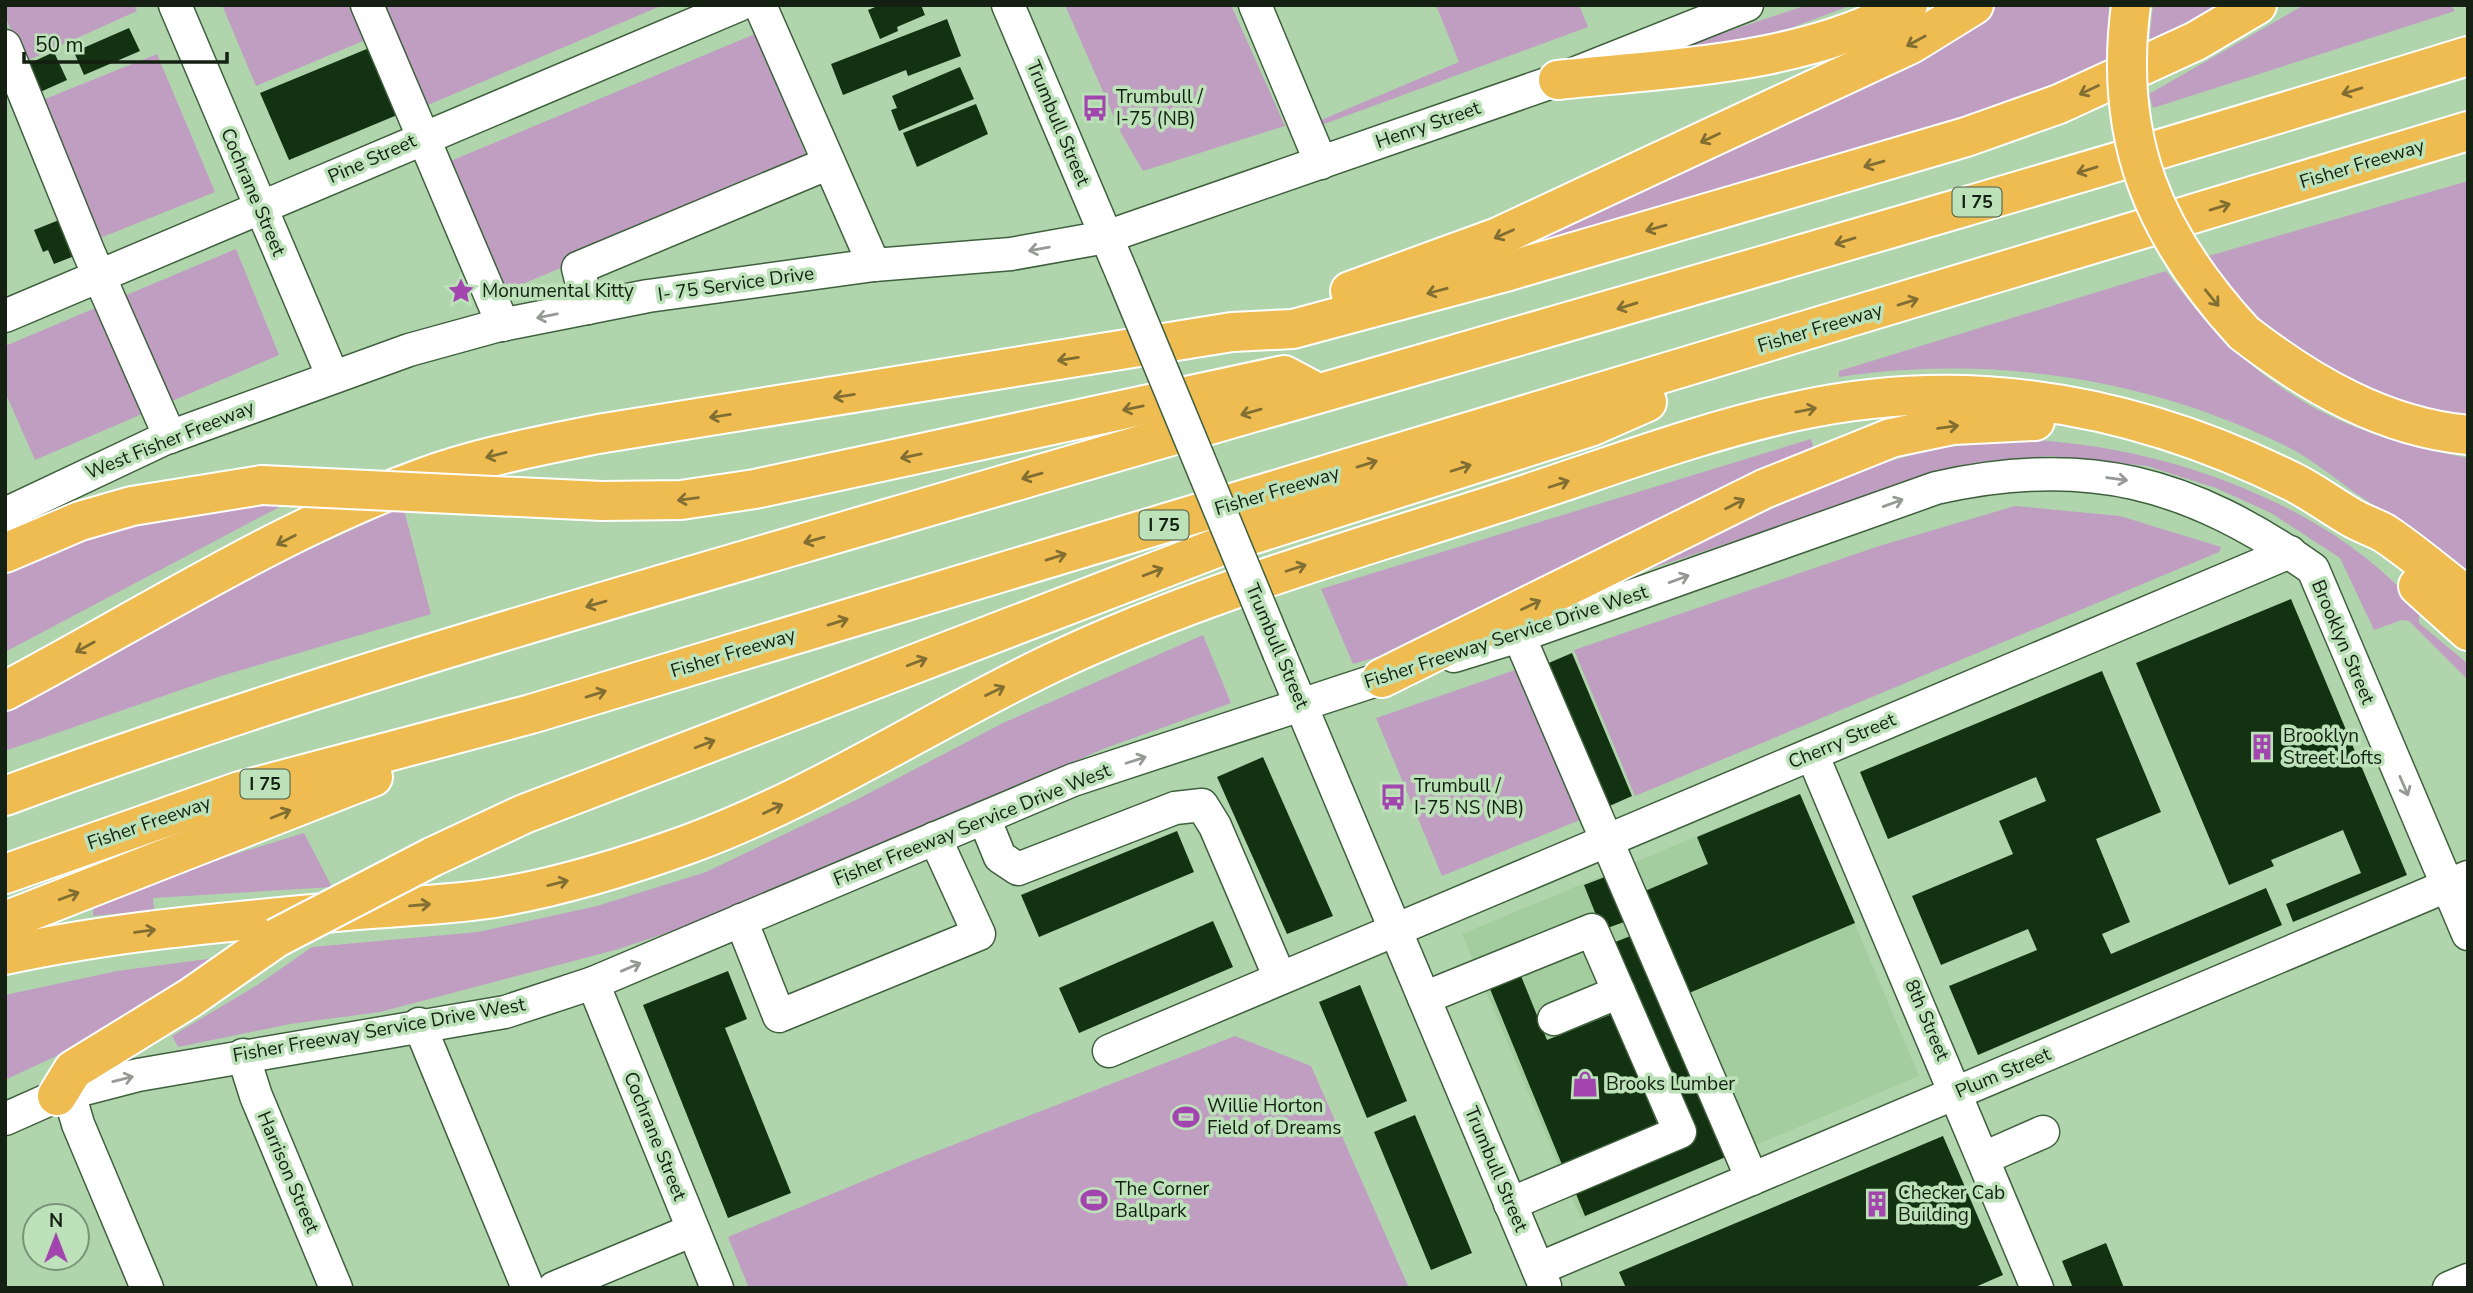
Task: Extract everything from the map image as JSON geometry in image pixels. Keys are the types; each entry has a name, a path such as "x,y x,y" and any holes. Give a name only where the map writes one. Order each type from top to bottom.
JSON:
{"highway":[{"path":"1558,80 1716,63 1826,40 1908,5"},
{"path":"1232,332 1498,237 1911,44 1974,5"},
{"path":"2131,5 2126,65 2136,145 2148,188 2162,223 2180,256 2213,300 2244,333 2277,358 2366,409 2443,433 2468,435"},
{"path":"5,691 222,573 355,506 422,478 496,455 598,434 1232,332 1293,329 1502,273 1966,137 2059,104 2196,41 2257,5"},
{"path":"2417,71 2468,36"},
{"name":"I 75","path":"5,796 173,734 493,634 1316,392 1550,329 2468,56"},
{"name":"Fisher Freeway","path":"5,874 240,791 531,714 1796,336 2450,137"},
{"path":"63,1094 72,1070 190,998 276,938 432,857 524,814 1245,537 1590,427 1796,336"},
{"path":"5,553 80,521 132,506 173,496 262,485 602,501 681,500 755,489 1284,375 1316,392"},
{"path":"5,955 70,941 191,925 492,898 591,875 688,844 764,814 878,756 956,710 1058,660 1205,597 1740,426 1800,410 1947,393 2063,404 2161,426 2224,450 2299,485 2350,517 2382,532 2468,597"},
{"path":"1382,678 1763,489 1891,438 1953,425 2030,421 2161,426"},
{"path":"2350,517 2371,543 2468,631"},
{"path":"5,921 531,714"}],"street":[{"name":"Cochrane Street","path":"175,5 259,209 333,377"},
{"path":"367,5 503,325"},
{"path":"760,5 874,265"},
{"name":"Trumbull Street","path":"1008,5 1542,1278"},
{"path":"1255,5 1321,163"},
{"name":"Henry Street","path":"1106,237 1558,80 1747,5"},
{"name":"Pine Street","path":"5,316 729,7"},
{"path":"5,46 100,277 170,437"},
{"path":"588,308 578,268 829,163"},
{"name":"I- 75 Service Drive","path":"333,377 409,350 503,325 648,296 874,265 1011,254 1106,237"},
{"name":"West Fisher Freeway","path":"7,508 170,437 333,377"},
{"name":"Fisher Freeway Service Drive West","path":"5,1119 63,1094 138,1075 419,1024 505,1012 593,983 1073,780 1303,707 1382,678 1519,636 1936,488 2002,476 2082,474 2152,486 2210,507 2259,532 2290,552"},
{"name":"Cherry Street","path":"1109,1051 2290,552"},
{"name":"Brooklyn Street","path":"2290,552 2313,569 2457,881 2468,934"},
{"path":"1519,636 1752,1179"},
{"name":"8th Street","path":"1812,754 1958,1093 1984,1158 2027,1285"},
{"path":"984,817 1000,857 1018,869 1175,808 1202,805 1215,826 1280,978"},
{"path":"741,920 779,1016 979,934 935,838"},
{"name":"Plum Street","path":"1542,1278 1752,1179 2457,881"},
{"path":"1424,998 1592,930 1679,1132 1510,1204"},
{"name":"Cochrane Street","path":"593,983 716,1288"},
{"path":"1554,1018 1619,992"},
{"path":"419,1024 528,1288"},
{"name":"Harrison Street","path":"243,1055 256,1096 336,1288"},
{"path":"63,1094 147,1288"},
{"path":"1984,1158 2043,1132"},
{"path":"554,1288 693,1230"},
{"path":"2449,1288 2468,1280"}],"shaded area":[{"path":"5,5 134,5 137,11 24,62 5,16"},
{"path":"222,5 356,5 370,38 256,86"},
{"path":"377,5 663,5 421,108"},
{"path":"1065,5 1231,5 1285,126 1143,171 1122,135"},
{"path":"1436,5 1579,5 1588,27 1316,127 1314,123 1459,62"},
{"path":"1807,5 1852,5 1791,28 1678,54 1660,54"},
{"path":"1986,5 2109,5 2108,72 2040,98 1546,243 1542,232"},
{"path":"2153,5 2231,5 2148,53"},
{"path":"2304,5 2451,5 2455,11 2153,108 2149,94"},
{"path":"755,34 810,164 501,293 446,163"},
{"path":"157,54 215,192 95,240 40,101"},
{"path":"2468,181 2468,419 2416,408 2388,398 2307,358 2265,326 2205,257"},
{"path":"236,249 279,355 35,460 5,392 5,346"},
{"path":"2166,271 2229,344 2296,398 2334,418 2374,434 2468,458 2468,571 2293,450 2231,422 2178,403 2067,377 2010,371 1953,368 1839,377 1839,371"},
{"path":"1811,439 1814,449 1392,653 1353,664 1321,589"},
{"path":"2020,439 2103,448 2185,467 2225,481 2301,515 2352,547 2406,594 2444,632 2419,615 2419,623 2468,664 2468,680 2409,621 2402,620 2374,630 2340,558 2271,513 2216,488 2147,466 2050,456 1990,461 1936,474 1629,576 1846,474 1932,449"},
{"path":"302,495 5,652 5,564 140,513"},
{"path":"403,506 431,614 221,676 5,751 5,709 287,560"},
{"path":"2015,506 2120,516 2221,547 2219,552 1635,796 1574,650 1879,546"},
{"path":"1203,635 1231,703 1103,749 821,872 688,926 615,950 380,1012 290,1024 178,1047 172,1036 259,984 312,947 478,932 597,906 706,872 858,799 1003,723"},
{"path":"1521,668 1585,818 1442,876 1376,718"},
{"path":"1800,793 1919,1076 1581,1219 1462,934"},
{"path":"304,833 332,887 153,898 154,910 93,916 94,904 135,885"},
{"path":"230,956 122,1025 5,1080 5,995 117,971"},
{"name":"The Corner Ballpark","path":"1235,1036 1311,1066 1409,1288 749,1288 728,1237 909,1162"}],"building":[{"path":"880,5 921,5 925,15 897,27 898,31 880,39 868,10"},
{"path":"947,19 961,56 908,76 906,70 843,95 831,64"},
{"path":"129,28 140,51 84,75 74,52"},
{"path":"374,46 402,113 289,160 260,93"},
{"path":"54,52 67,80 38,93 26,65"},
{"path":"960,67 974,99 899,131 891,110 897,108 892,96"},
{"path":"976,104 988,134 917,167 903,133"},
{"path":"64,218 77,255 54,264 48,250 43,252 34,230"},
{"name":"Brooklyn Street Lofts","path":"2291,599 2407,875 2293,922 2286,904 2361,873 2343,830 2271,860 2274,866 2229,885 2136,663"},
{"path":"1572,653 1632,796 1605,808 1544,665"},
{"path":"2102,671 2161,812 2096,839 2130,922 2102,934 2111,954 2266,888 2282,925 1978,1055 1949,986 2037,950 2028,929 1941,965 1912,896 2013,854 1999,821 2046,801 2036,777 1888,839 1860,772"},
{"path":"1263,757 1333,916 1287,934 1217,777"},
{"path":"1800,794 1855,923 1682,996 1638,894 1708,864 1697,837"},
{"path":"1177,831 1194,872 1039,937 1021,895"},
{"path":"1605,877 1624,922 1602,930 1584,885"},
{"path":"1213,921 1233,967 1079,1033 1059,988"},
{"path":"1633,935 1728,1156 1585,1216 1574,1189 1692,1139 1605,946"},
{"path":"728,971 747,1019 725,1028 791,1193 728,1218 643,1005"},
{"name":"Brooks Lumber","path":"1519,971 1547,1040 1612,1014 1659,1128 1565,1172 1488,984"},
{"path":"1360,985 1407,1101 1367,1118 1319,1002"},
{"path":"1415,1115 1472,1253 1431,1270 1374,1132"},
{"name":"Checker Cab Building","path":"1943,1136 2003,1275 1973,1288 1626,1288 1619,1272"},
{"path":"2106,1243 2124,1288 2073,1288 2062,1261"}],"place":[{"name":"Trumbull / I-75 (NB)","path":"1095,108"},
{"name":"Monumental Kitty","path":"461,291"},
{"name":"Brooklyn Street Lofts","path":"2262,747"},
{"name":"Trumbull / I-75 NS (NB)","path":"1393,797"},
{"name":"Brooks Lumber","path":"1585,1084"},
{"name":"Willie Horton Field of Dreams","path":"1186,1117"},
{"name":"The Corner Ballpark","path":"1094,1200"},
{"name":"Checker Cab Building","path":"1877,1204"}]}
